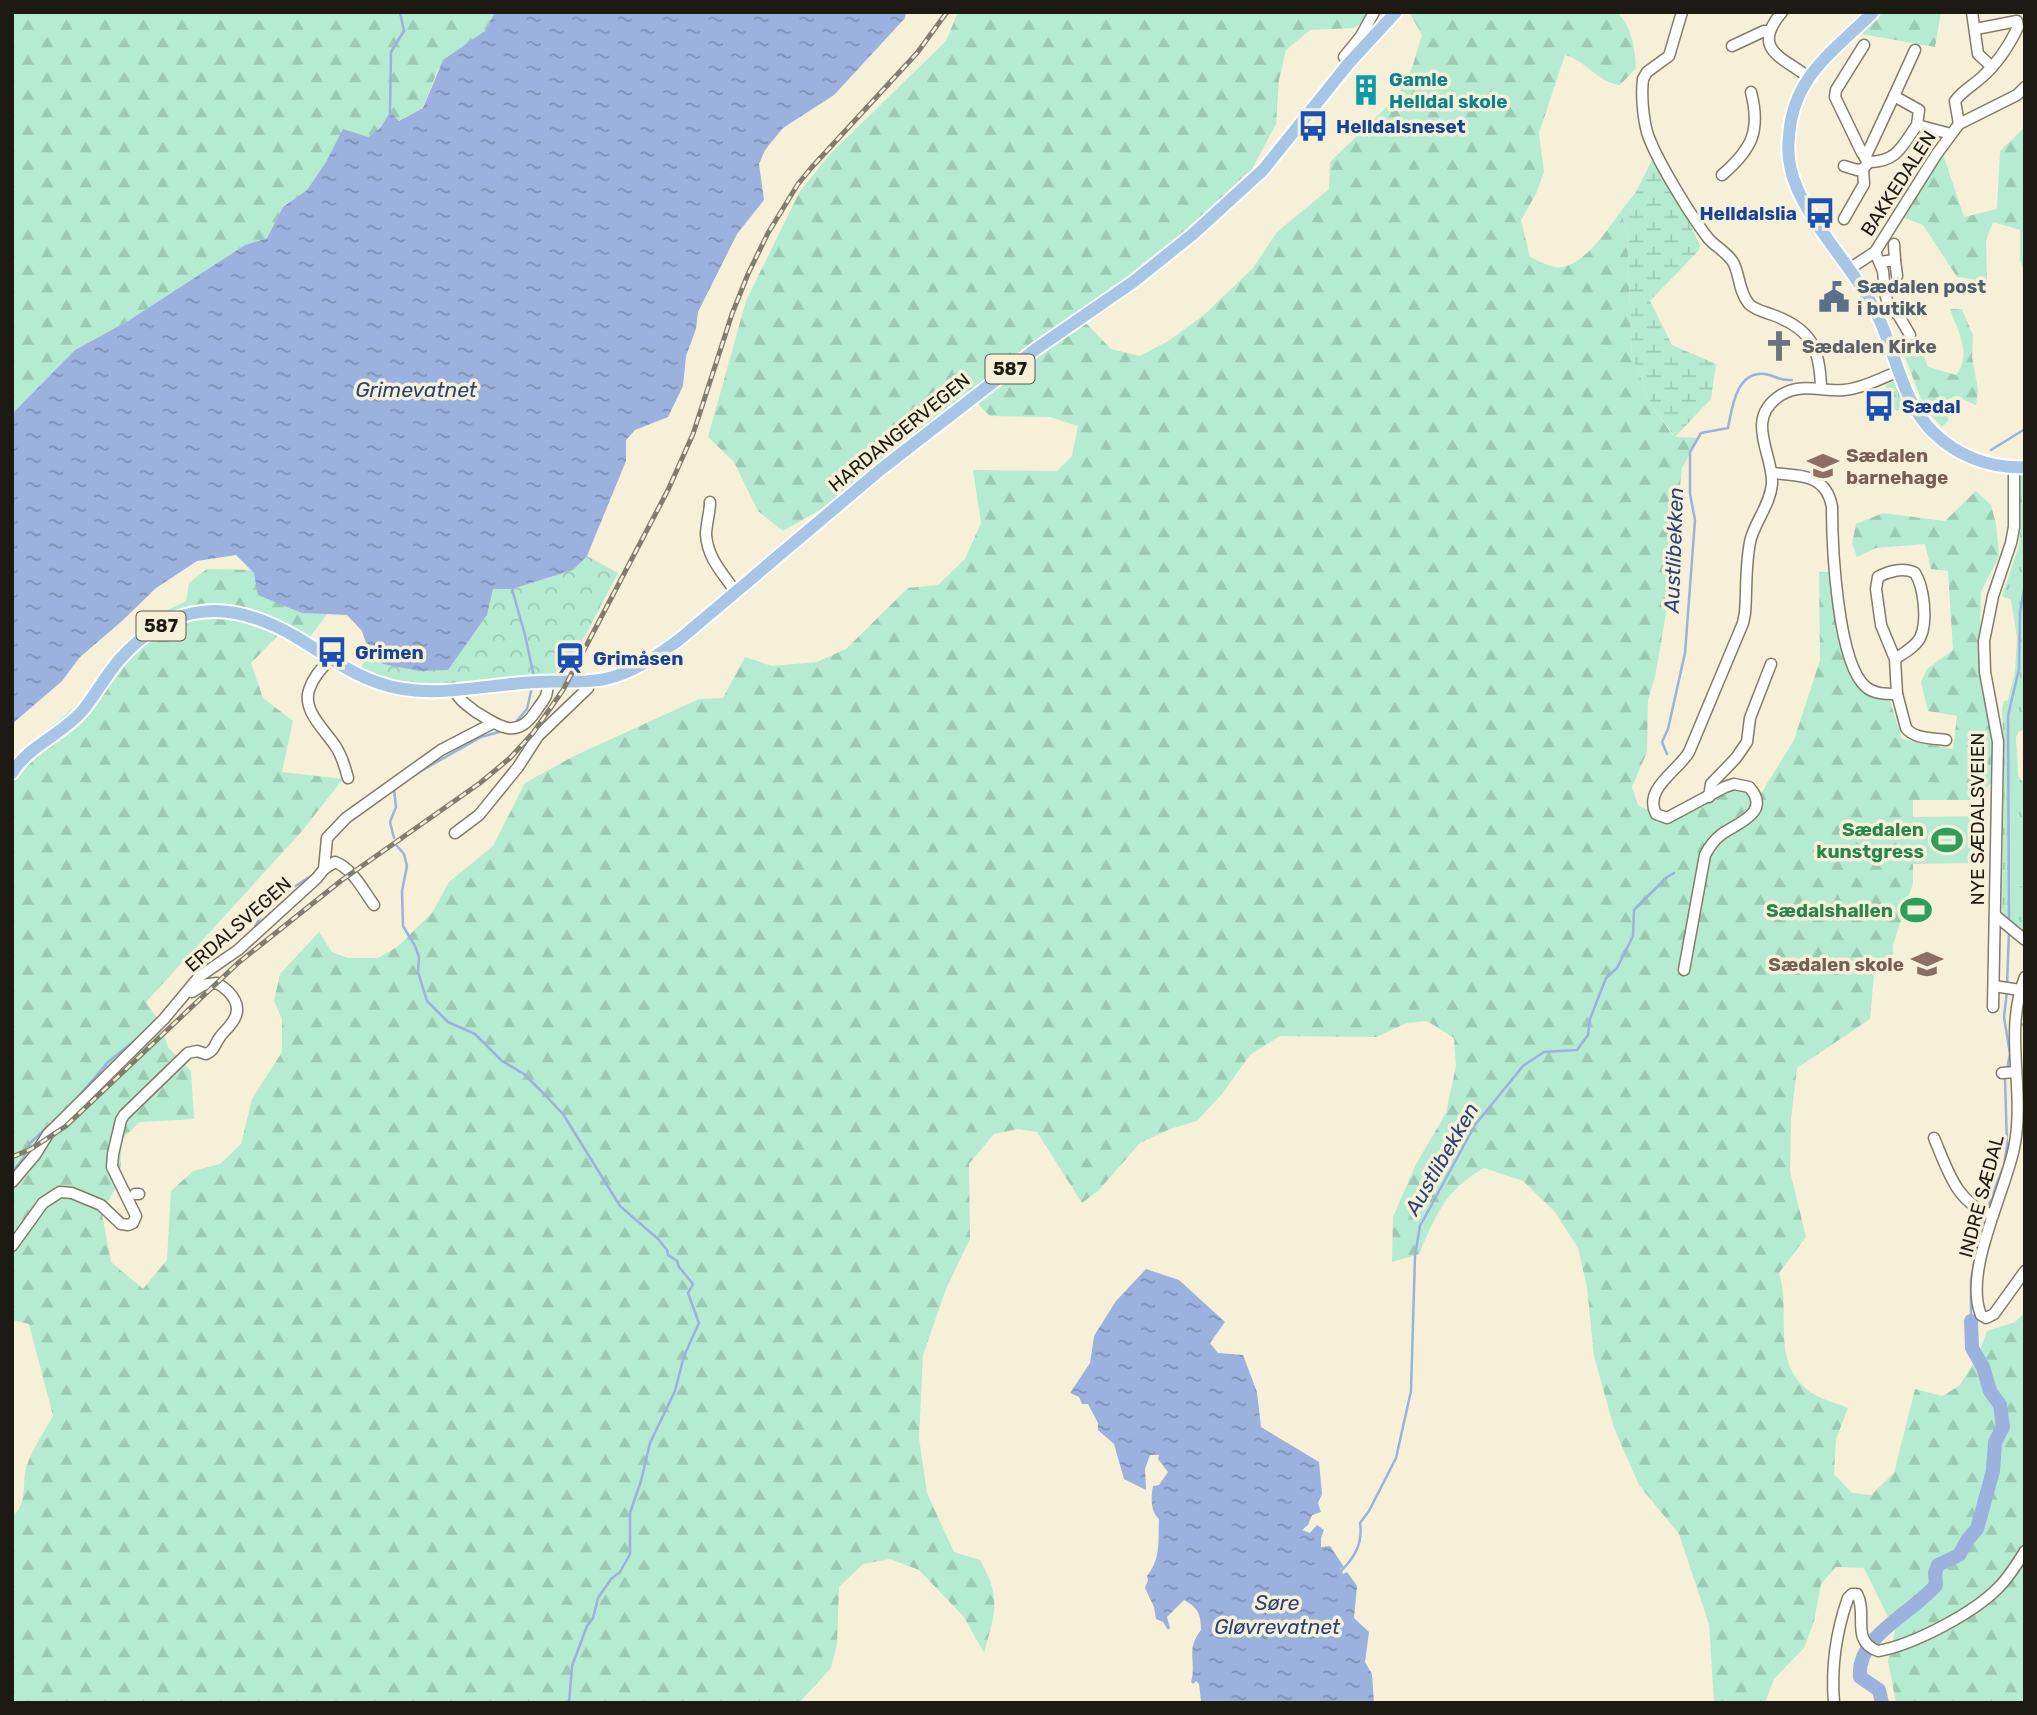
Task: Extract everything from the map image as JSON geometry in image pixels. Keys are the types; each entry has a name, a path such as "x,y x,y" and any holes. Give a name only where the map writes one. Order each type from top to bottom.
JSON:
{"main road":[{"name":"NYE SÆDALSVEIEN","path":"1873,12 1830,52 1808,77 1790,123 1788,147 1791,169 1805,204 1880,320 1917,415 1943,442 1981,461 2019,468"},
{"name":"HARDANGERVEGEN","path":"12,773 31,750 71,723 82,712 121,658 138,642 176,618 212,610 249,615 277,627 366,678 393,687 420,691 606,679 645,663 680,639 880,470 1193,234 1263,170 1384,14"}],"street":[{"path":"1682,12 1669,55 1647,72 1643,79 1647,132 1707,236 1733,263 1749,304 1802,329 1811,342 1820,366 1821,388"},
{"path":"1783,12 1770,31 1772,50 1781,60 1808,77"},
{"path":"1972,12 1978,54 1992,67"},
{"path":"1344,57 1360,36 1384,14"},
{"name":"BAKKEDALEN","path":"1959,124 1955,101 1959,94 1992,67 2009,45 2018,27 2017,21 1976,29"},
{"path":"1732,46 1764,31 1770,31"},
{"path":"1864,45 1836,90 1835,97 1866,163"},
{"name":"BAKKEDALEN","path":"1843,219 1864,184 1866,163 1915,50"},
{"name":"BAKKEDALEN","path":"1849,269 1877,257 1959,124 2017,95 2025,87"},
{"path":"1722,175 1747,151 1756,119 1751,92"},
{"name":"BAKKEDALEN","path":"1844,166 1857,170 1866,163 1882,162 1894,157 1917,125 1919,110 1894,96"},
{"path":"1756,119 1767,112"},
{"name":"BAKKEDALEN","path":"1917,125 1951,134"},
{"path":"1894,244 1897,276"},
{"path":"1877,257 1895,260"},
{"name":"BAKKEDALEN","path":"1877,257 1888,304 1910,335"},
{"path":"1684,970 1705,855 1716,840 1750,819 1756,806 1753,792 1743,785 1725,787 1667,818 1656,814 1653,808 1654,793 1685,760 1745,613 1751,540 1770,495 1772,473 1762,442 1764,420 1768,409 1787,392 1806,388 1854,388 1899,371"},
{"name":"NYE SÆDALSVEIEN","path":"1993,1007 2007,988 2000,919 1998,742 1985,672 1984,641 1993,596 2011,543 2019,468"},
{"path":"1772,473 1807,477 1816,480 1829,491 1843,638 1862,684 1873,692 1897,694"},
{"path":"710,502 706,526 707,542 720,572 736,593"},
{"path":"1895,659 1912,648 1922,634 1920,584 1915,573 1909,570 1884,574 1876,581 1881,625 1895,659 1897,694 1909,733 1946,740"},
{"path":"331,658 310,686 308,701 317,721 338,750 348,778"},
{"path":"1709,797 1711,784 1747,742 1750,718 1771,664"},
{"path":"455,833 479,815 518,767 538,736 588,688 589,681"},
{"path":"324,869 327,838 346,818 441,750 502,726 522,726 530,720 547,698 537,682"},
{"path":"454,688 462,701 502,726"},
{"path":"324,869 335,862 340,864 374,905"},
{"name":"ERDALSVEGEN","path":"12,1182 48,1135 188,993 199,977 239,950 324,869"},
{"path":"2000,919 2025,940"},
{"name":"INDRE SÆDAL","path":"2025,977 2007,988 2014,1024 2009,1073 2017,1119 2015,1147 2007,1178 1987,1214 1979,1271 1977,1304 1980,1315 1986,1318 1994,1314 2025,1271"},
{"name":"ERDALSVEGEN","path":"12,1246 43,1203 60,1192 72,1193 101,1205 121,1224 133,1223 136,1216 112,1167 121,1120 188,1053 197,1051 206,1054 214,1049 219,1037 236,1017 234,997 217,983 210,982 188,993"},
{"path":"1934,1138 1953,1184 1970,1205 1987,1214"},
{"path":"1834,1703 1833,1674 1838,1637 1848,1598 1852,1594 1857,1594 1861,1604 1860,1631 1868,1646 1878,1651 1913,1642 1978,1605 1998,1588 2025,1551"}],"green space":[{"path":"12,12 495,12 485,31 438,69 423,108 398,121 390,113 381,127 368,137 358,135 326,162 307,190 283,207 267,238 245,245 128,321 75,350 12,417"},
{"path":"958,12 1383,12 1353,28 1310,30 1286,50 1279,80 1276,124 1252,169 1230,189 1202,224 1082,319 1111,349 1140,356 1168,341 1204,315 1253,268 1277,232 1329,189 1330,162 1397,97 1412,68 1422,35 1409,12 1617,12 1632,38 1636,68 1620,85 1605,80 1565,55 1539,133 1544,172 1536,194 1521,220 1530,257 1551,266 1561,267 1582,258 1621,211 1627,233 1632,356 1652,406 1674,437 1699,438 1682,468 1668,602 1655,677 1648,700 1647,752 1632,787 1638,805 1661,817 1737,784 1757,800 1794,740 1820,660 1819,572 1831,572 1836,633 1862,693 1890,701 1902,739 1953,749 1957,716 1928,711 1921,682 1927,669 1953,650 1948,571 1931,569 1925,544 1876,548 1857,557 1852,543 1856,524 1883,513 1945,521 1976,491 1991,505 1999,556 1981,592 1980,632 1997,766 1991,783 1976,800 1913,800 1913,883 1893,945 1891,974 1874,974 1870,1019 1797,1068 1791,1119 1790,1171 1806,1237 1779,1273 1784,1305 1784,1338 1791,1368 1799,1381 1812,1393 1848,1408 1836,1439 1834,1474 1852,1493 1871,1495 1894,1473 1915,1389 1942,1396 1959,1386 1977,1358 1987,1331 2015,1322 2025,1312 2025,1703 1896,1703 1888,1661 1895,1631 1864,1568 1836,1567 1821,1584 1814,1621 1804,1648 1774,1679 1765,1703 1714,1703 1709,1624 1679,1534 1639,1485 1614,1428 1594,1356 1587,1287 1578,1248 1555,1212 1523,1181 1484,1168 1460,1185 1443,1205 1419,1254 1392,1262 1393,1217 1416,1164 1446,1113 1456,1066 1454,1038 1427,1021 1407,1023 1376,1037 1280,1036 1250,1055 1222,1094 1197,1121 1170,1129 1140,1143 1098,1191 1082,1203 1037,1132 1018,1129 994,1134 969,1164 970,1239 946,1289 923,1355 919,1438 927,1493 954,1552 980,1560 991,1585 994,1596 993,1616 984,1653 964,1617 919,1570 890,1559 863,1564 839,1587 837,1644 831,1668 799,1703 12,1703 12,1516 23,1499 25,1471 29,1459 53,1416 29,1324 12,1320 12,759 84,699 156,616 186,601 189,583 207,569 251,570 302,613 327,614 304,645 281,632 251,663 263,698 293,721 282,772 343,779 302,831 146,1002 160,1022 168,1047 191,1071 194,1119 140,1122 122,1139 120,1178 102,1214 111,1262 143,1289 167,1260 171,1191 193,1171 220,1164 241,1144 252,1099 282,1052 282,1019 274,1001 280,974 319,932 332,952 348,958 378,958 397,947 432,913 449,882 493,846 525,783 574,756 699,699 723,698 745,657 772,666 817,662 846,649 908,588 938,585 965,559 981,523 973,470 1057,471 1072,456 1078,426 1050,417 990,416 972,398 842,497 783,531 758,511 734,462 708,437 746,301 799,193 829,155 946,41"},
{"path":"1860,12 1941,12 1935,47 1861,34"},
{"path":"2025,127 2025,275 2020,260 2020,230 1993,222 1986,240 1987,281 1957,277 1923,225 1902,217 1943,154 1964,217 1997,209 2000,151"},
{"path":"1653,158 1662,168 1700,245 1699,250 1650,301 1672,345 1716,364 1711,399 1675,437 1652,406 1632,356 1627,233 1621,211 1636,192"},
{"path":"1950,309 1962,309 1973,335 1972,357 1978,390 1976,405 1955,396 1941,403 1949,420 1942,427 1925,409 1901,347 1914,343 1922,351 1928,367 1956,375 1961,368 1963,351"},
{"path":"1894,381 1899,384 1908,405 1902,412 1893,409 1886,395 1886,385"},
{"path":"2025,473 2025,730 2019,731 2016,737 2018,775 2020,780 2025,781 2025,821 2017,820 2013,885 2025,886 2025,929 2022,930 2003,913 2002,907 2002,709 2004,701 2008,700 2015,672 2017,637 2011,600 2002,596 2019,545 2021,511 2018,480"},
{"path":"587,556 618,573 564,676 421,687 390,682 361,670 368,649 383,664 448,670 487,615 493,589 512,589 573,570"},
{"name":"Sædalen kunstgress","path":"1983,816 1983,863 1910,864 1910,817"},
{"path":"2016,820 2025,821 2025,886 2012,885"}],"water":[{"name":"Grimevatnet","path":"495,12 906,12 905,18 834,95 783,128 765,150 759,164 764,200 737,234 698,312 696,329 686,356 683,386 668,417 635,430 626,440 626,461 587,556 573,570 512,589 493,589 487,615 448,670 419,671 383,664 368,649 362,631 347,615 302,613 258,595 254,573 236,555 197,561 156,588 80,657 62,681 12,724 12,417 15,411 75,350 128,321 245,245 267,238 283,207 307,190 326,162 343,129 368,137 381,127 390,112 399,121 423,108 443,60 485,31"},
{"name":"Søre Gløvrevatnet","path":"1146,1269 1179,1280 1225,1322 1210,1343 1218,1353 1243,1355 1257,1392 1261,1427 1319,1462 1322,1494 1318,1503 1321,1512 1312,1515 1308,1525 1302,1530 1310,1533 1317,1525 1324,1530 1321,1547 1330,1546 1344,1567 1340,1569 1343,1574 1347,1572 1357,1586 1354,1618 1369,1632 1365,1662 1372,1674 1374,1703 1201,1701 1199,1684 1196,1681 1193,1684 1191,1682 1192,1650 1201,1630 1198,1612 1184,1600 1167,1617 1170,1628 1168,1630 1163,1622 1156,1619 1154,1607 1145,1588 1147,1576 1157,1556 1159,1519 1153,1508 1152,1495 1153,1486 1159,1485 1168,1472 1158,1459 1159,1455 1150,1455 1145,1469 1146,1490 1124,1479 1114,1444 1098,1430 1098,1423 1088,1404 1082,1404 1079,1397 1070,1393 1090,1363 1094,1336 1116,1301"}],"waterway":[{"path":"390,112 391,52 404,31 400,12"},
{"name":"Austlibekken","path":"1667,754 1662,742 1668,729 1685,653 1695,520 1690,494 1690,452 1701,433 1728,428 1737,392 1748,378 1765,374 1792,380"},
{"name":"Austlibekken","path":"1991,450 2025,429"},
{"path":"2009,922 2008,716 2019,669 2020,613 2025,583"},
{"path":"512,589 534,677"},
{"path":"514,724 527,709 532,687"},
{"path":"412,776 481,737 506,730"},
{"path":"394,789 396,807 390,822 394,838"},
{"path":"397,846 404,854 407,866 402,891 403,926 419,957 418,972 427,1001 448,1022 475,1034 502,1061 524,1074 563,1114 620,1206 658,1239 693,1284 688,1293 699,1323 684,1356 675,1391 650,1443 630,1513 630,1554 620,1572 611,1579 598,1598 593,1618 587,1626 572,1666 569,1703"},
{"name":"Austlibekken","path":"1341,1571 1357,1549 1360,1523 1396,1458 1411,1391 1415,1256 1420,1226 1475,1125 1523,1066 1544,1052 1577,1050 1588,1035 1590,1019 1606,978 1617,968 1633,936 1634,910 1674,873"},
{"path":"252,932 268,904 314,874"},
{"path":"2007,985 2009,932"},
{"path":"1971,1321 1971,1280 1981,1225 2004,1165 2007,1146 2005,1079 2010,1054 2004,1017 2007,991"},
{"path":"2021,1024 2025,1026"},
{"path":"74,1102 108,1062 138,1038"},
{"path":"12,1172 23,1159 30,1143 64,1112"},
{"path":"1882,1703 1879,1690 1860,1677 1861,1662 1867,1649 1876,1637 1936,1585 1935,1573 1938,1565 1959,1555 1977,1529 1993,1471 1995,1442 2003,1427 2000,1405 1990,1391 1983,1367 1972,1348 1971,1321"}],"railway":[{"path":"12,1157 31,1149 66,1126 238,963 342,880 480,783 510,758 533,733 563,690 668,490 693,434 732,314 768,233 798,184 917,53 947,12"}],"place":[{"name":"Gamle Helldal skole","path":"1366,90"},
{"name":"Helldalsneset","path":"1313,126"},
{"name":"Helldalslia","path":"1820,213"},
{"name":"Sædalen post i butikk","path":"1834,297"},
{"name":"Sædalen Kirke","path":"1779,346"},
{"name":"Sædal","path":"1879,406"},
{"name":"Sædalen barnehage","path":"1823,466"},
{"name":"Grimen","path":"332,652"},
{"name":"Grimåsen","path":"570,658"},
{"name":"Sædalen kunstgress","path":"1947,840"},
{"name":"Sædalshallen","path":"1916,910"},
{"name":"Sædalen skole","path":"1927,964"}]}
